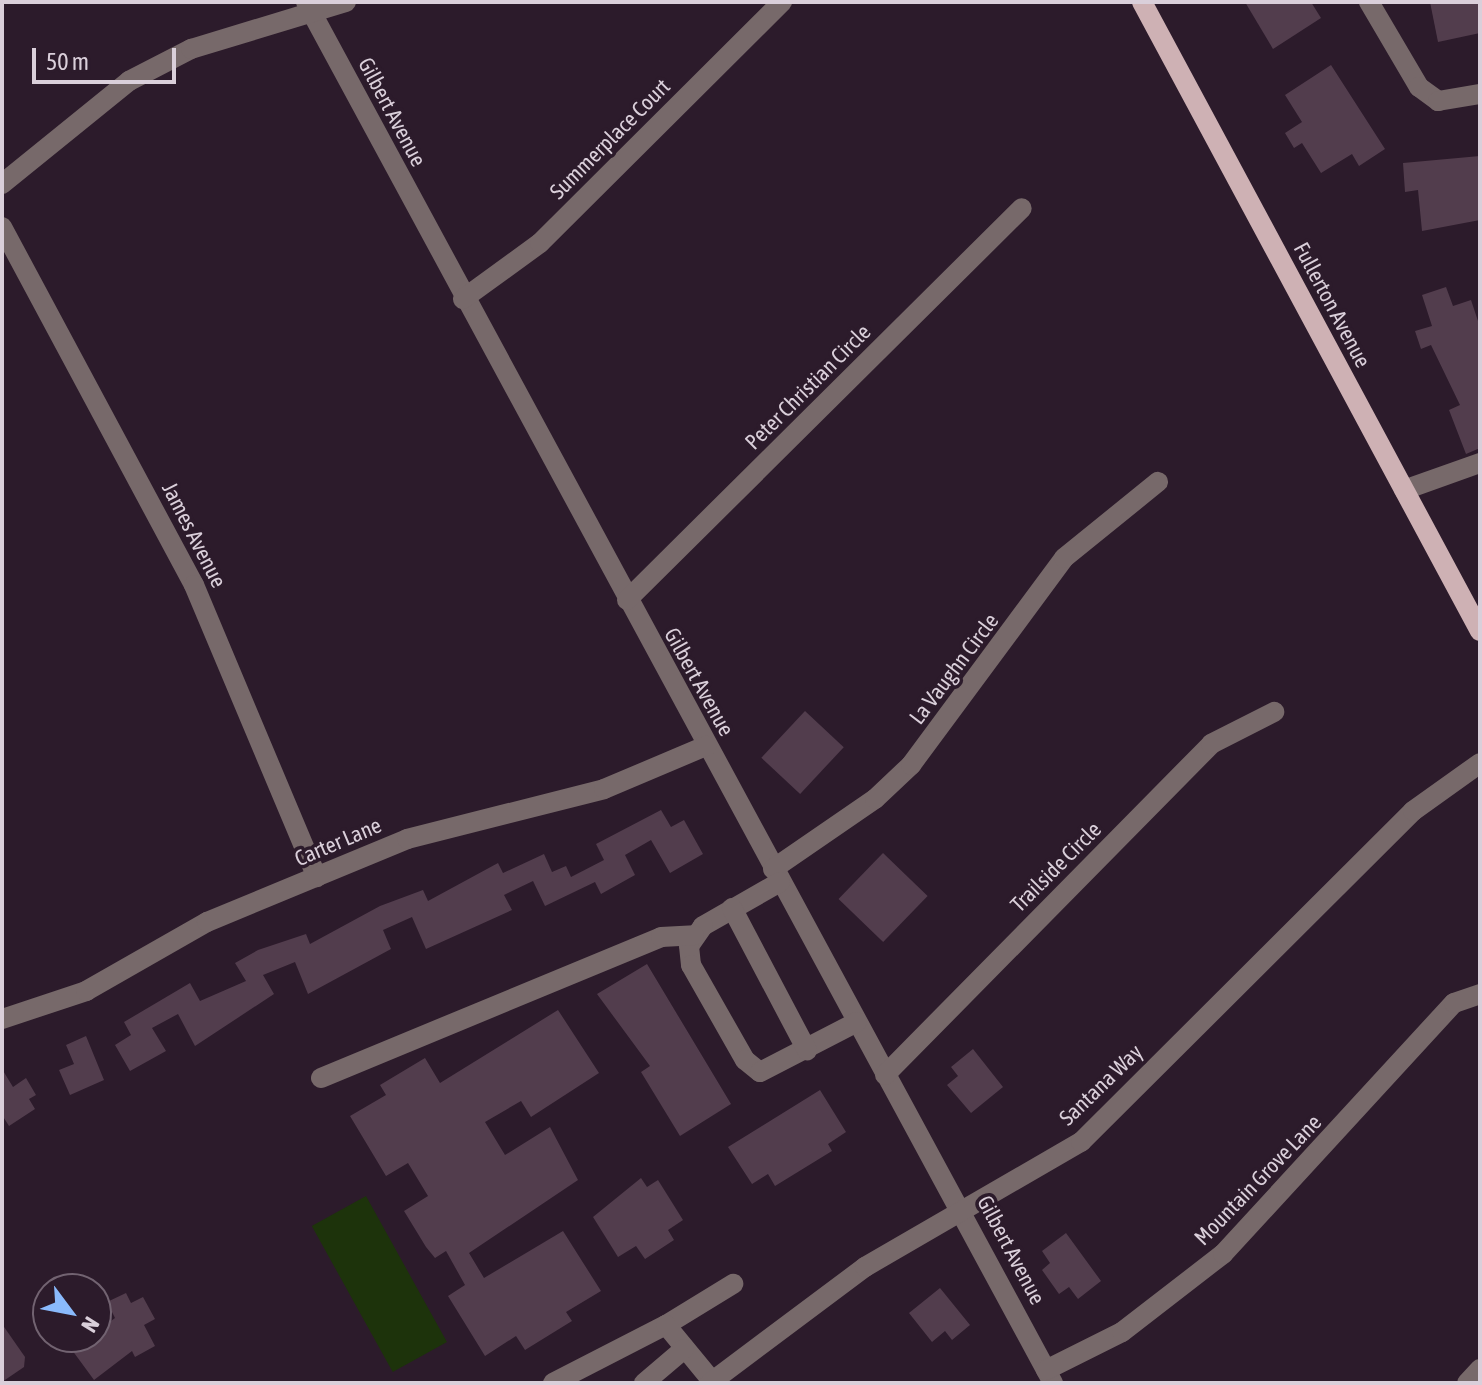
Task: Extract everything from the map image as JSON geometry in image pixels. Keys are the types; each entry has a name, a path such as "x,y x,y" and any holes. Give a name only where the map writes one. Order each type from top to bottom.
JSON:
{"main road":[{"name":"Fullerton Avenue","path":"1142,2 1480,631"}],"street":[{"path":"2,184 129,81 191,49 309,7 346,2"},
{"name":"Summerplace Court","path":"463,299 540,243 782,2"},
{"path":"1369,2 1400,63 1438,101 1480,94"},
{"name":"Gilbert Avenue","path":"309,7 463,299 885,1075 965,1212 1049,1376"},
{"name":"Peter Christian Circle","path":"627,600 1022,208"},
{"name":"James Avenue","path":"2,227 194,585 317,877"},
{"path":"1404,490 1480,463"},
{"name":"La Vaughn Circle","path":"694,935 875,799 911,765 1064,558 1158,482"},
{"name":"Trailside Circle","path":"885,1075 1211,744 1274,712"},
{"name":"Carter Lane","path":"2,1018 86,991 207,922 407,839 604,789 706,746"},
{"name":"Santana Way","path":"711,1382 798,1312 1081,1142 1413,811 1480,763"},
{"path":"732,908 807,1050"},
{"path":"321,1078 661,937 694,935 691,965 749,1065 766,1072 857,1022"},
{"name":"Mountain Grove Lane","path":"1049,1376 1122,1332 1223,1254 1454,1003 1480,994"},
{"path":"553,1383 666,1325 733,1284"},
{"path":"666,1325 711,1382"},
{"path":"644,1383 684,1349"},
{"path":"1467,1383 1480,1369"}],"green space":[{"path":"366,1196 447,1342 393,1372 312,1226"}],"building":[{"path":"1245,2 1311,2 1321,18 1273,49"},
{"path":"1430,2 1480,2 1480,33 1438,42"},
{"path":"1331,65 1385,149 1359,166 1352,154 1321,173 1302,143 1294,148 1285,133 1302,122 1285,95"},
{"path":"1480,156 1480,220 1422,231 1418,190 1405,192 1403,163"},
{"path":"1446,287 1453,306 1471,300 1480,327 1480,448 1466,454 1449,410 1460,405 1431,345 1421,349 1415,331 1432,326 1422,295"},
{"path":"805,711 844,747 800,794 761,758"},
{"path":"661,810 671,827 684,820 703,854 670,873 651,840 625,855 635,875 601,894 595,882 545,906 533,881 504,895 512,910 426,949 412,917 383,930 391,949 308,994 295,962 263,975 274,994 195,1046 178,1014 152,1028 166,1051 130,1071 115,1045 131,1035 124,1022 190,983 200,1001 246,981 235,963 258,950 306,934 310,944 380,906 423,890 428,901 498,863 503,873 544,854 552,872 566,866 571,877 604,860 596,844"},
{"path":"883,853 928,896 883,942 839,899"},
{"path":"647,964 731,1104 680,1136 641,1072 650,1066 597,994"},
{"path":"558,1010 599,1073 531,1117 521,1101 485,1122 505,1155 550,1127 578,1180 469,1253 484,1278 563,1231 601,1291 566,1312 572,1321 525,1350 516,1336 485,1356 448,1296 465,1285 446,1251 435,1258 404,1211 428,1196 408,1163 386,1176 350,1116 386,1095 380,1085 425,1058 440,1083"},
{"path":"86,1036 104,1080 70,1095 59,1070 74,1064 66,1045"},
{"path":"973,1049 1003,1087 971,1113 947,1085 958,1076 951,1067"},
{"path":"2,1069 13,1087 26,1078 36,1095 29,1099 35,1109 9,1126 2,1115"},
{"path":"820,1090 846,1132 828,1144 832,1151 775,1186 768,1174 752,1184 728,1147"},
{"path":"641,1178 647,1187 658,1180 683,1220 668,1230 674,1240 645,1259 636,1246 618,1257 593,1217"},
{"path":"1066,1233 1101,1281 1078,1299 1069,1287 1059,1294 1042,1270 1050,1263 1042,1251"},
{"path":"940,1288 970,1325 952,1340 945,1331 932,1342 909,1313"},
{"path":"126,1293 131,1303 143,1297 155,1319 144,1325 155,1346 135,1357 132,1351 94,1380 74,1353 112,1353 112,1320 115,1318 112,1300"},
{"path":"2,1324 25,1357 24,1367 2,1382"}]}
